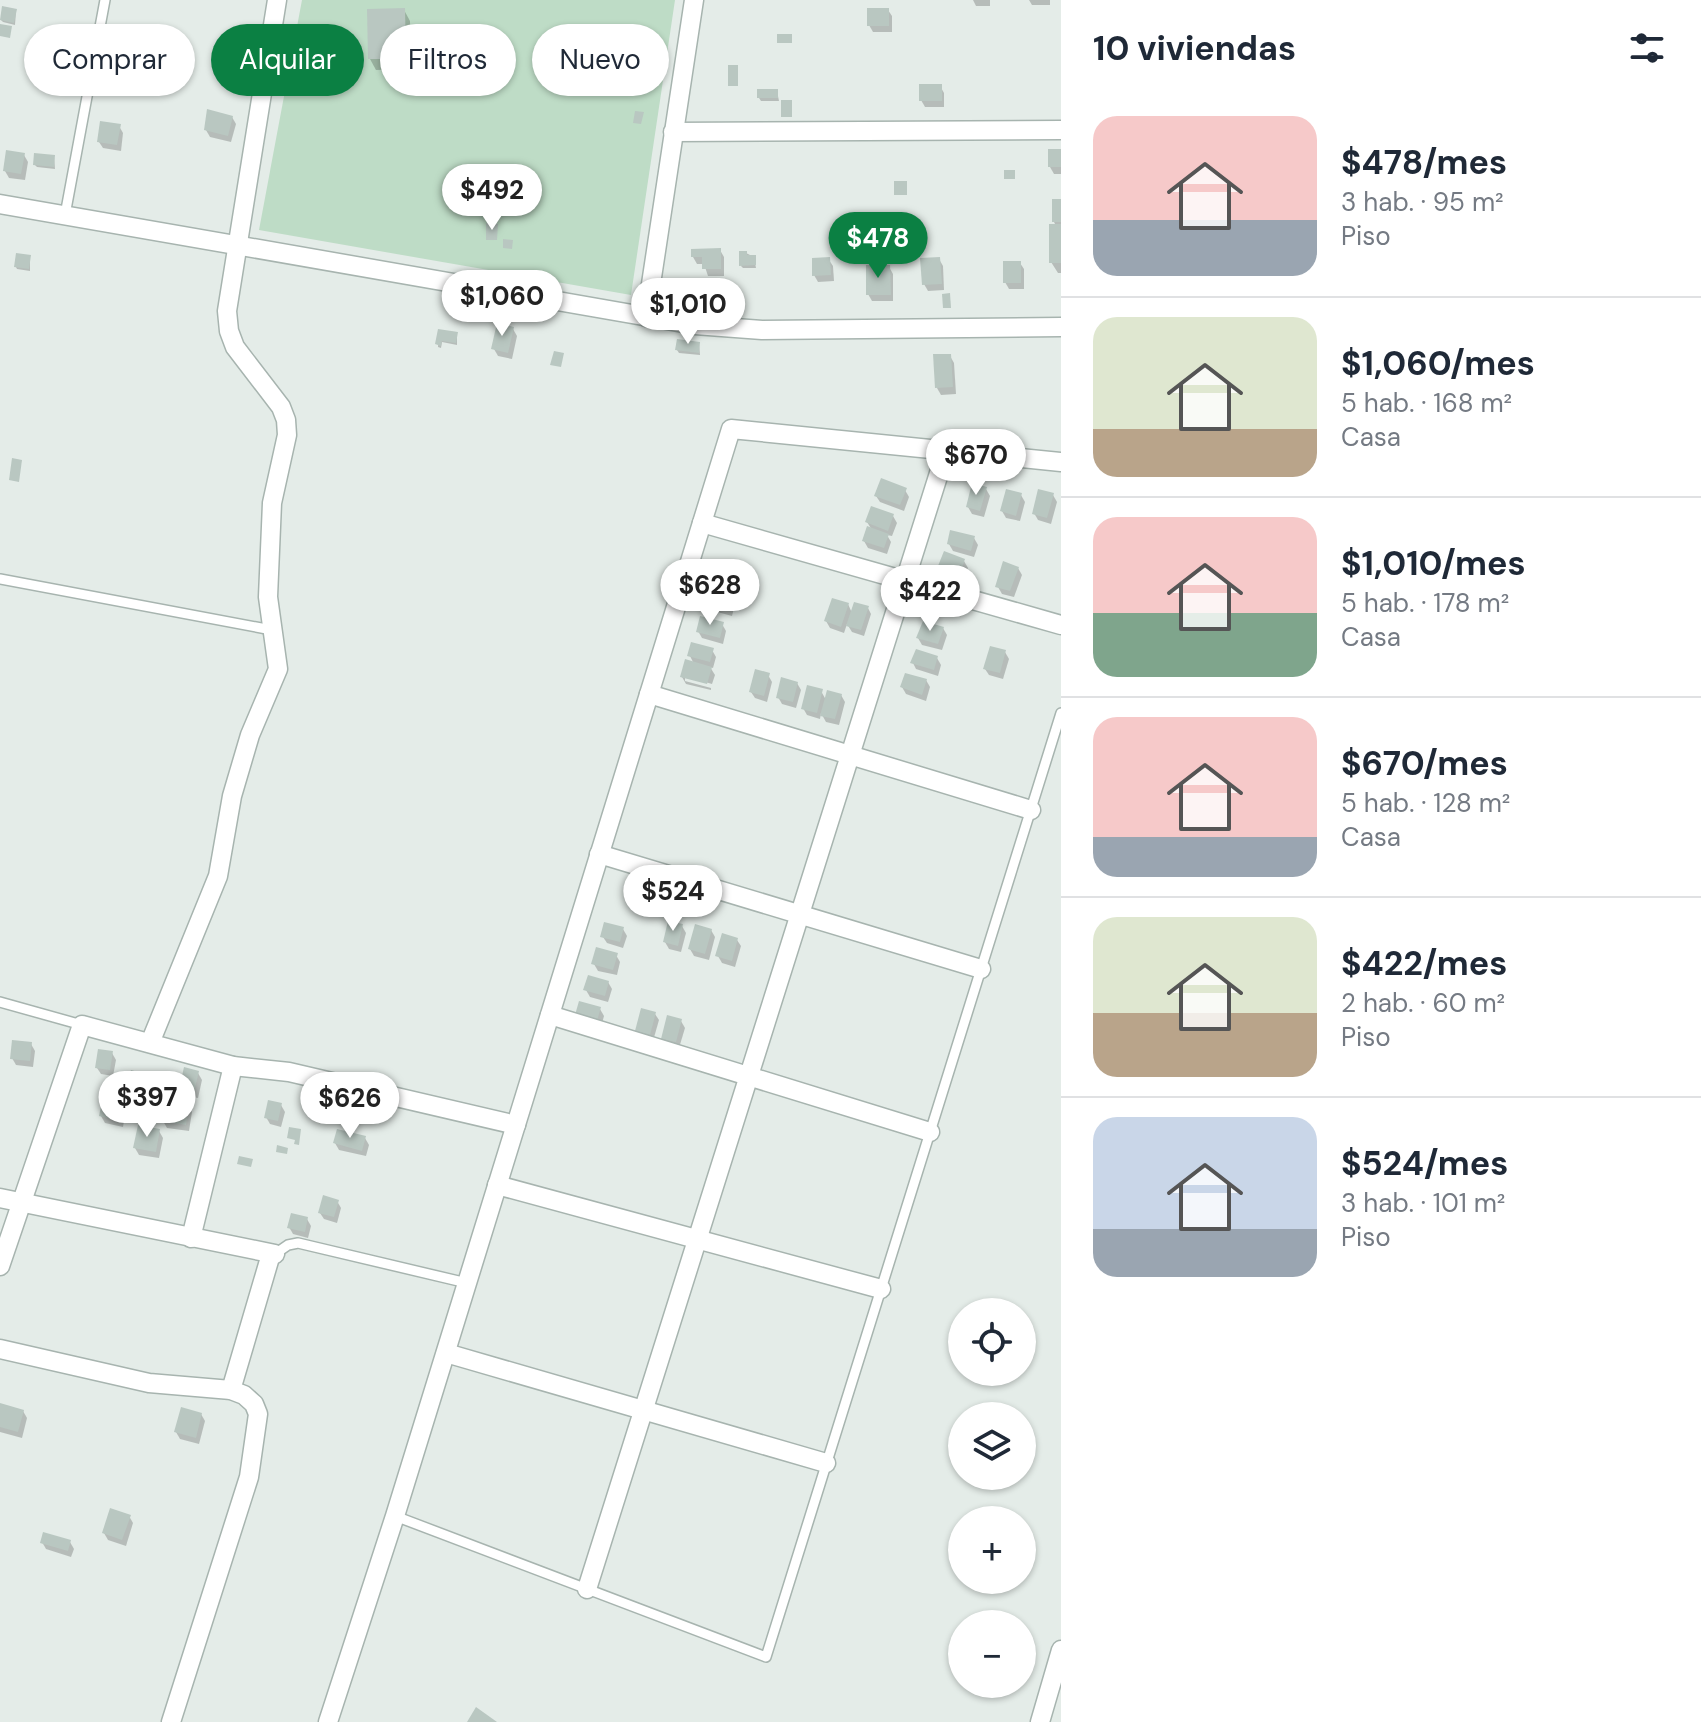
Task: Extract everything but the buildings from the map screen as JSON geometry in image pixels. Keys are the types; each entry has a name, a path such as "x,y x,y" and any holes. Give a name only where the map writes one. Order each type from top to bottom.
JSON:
{"street":[{"path":"150,1043 218,876 232,796 250,735 278,669 268,597 272,503 287,435 286,420 281,407 235,347 227,311 277,0"},
{"path":"646,317 694,0"},
{"path":"673,132 1061,130"},
{"path":"0,204 695,325 762,330 1061,327"},
{"path":"328,1722 446,1353 731,429 1061,462"},
{"path":"587,1589 946,451"},
{"path":"702,523 1061,625"},
{"path":"649,694 1031,810"},
{"path":"599,854 981,969"},
{"path":"550,1015 930,1132"},
{"path":"0,1266 82,1025 233,1066 289,1072 516,1125"},
{"path":"191,1238 233,1066"},
{"path":"497,1185 881,1289"},
{"path":"0,1198 273,1254 231,1390"},
{"path":"0,1349 149,1383 231,1390 244,1395 254,1404 258,1414 249,1477 171,1722"},
{"path":"446,1353 826,1463"},
{"path":"1040,1722 1061,1650"}],"lane":[{"path":"65,215 105,0"},
{"path":"0,579 272,630"},
{"path":"395,1516 766,1657 1061,713"},
{"path":"0,1002 82,1025"},
{"path":"273,1254 298,1243 467,1283"}],"green space":[{"path":"302,0 675,0 669,40 669,24 532,24 532,96 661,96 631,295 259,230 284,96 364,96 364,24 298,24"}]}
